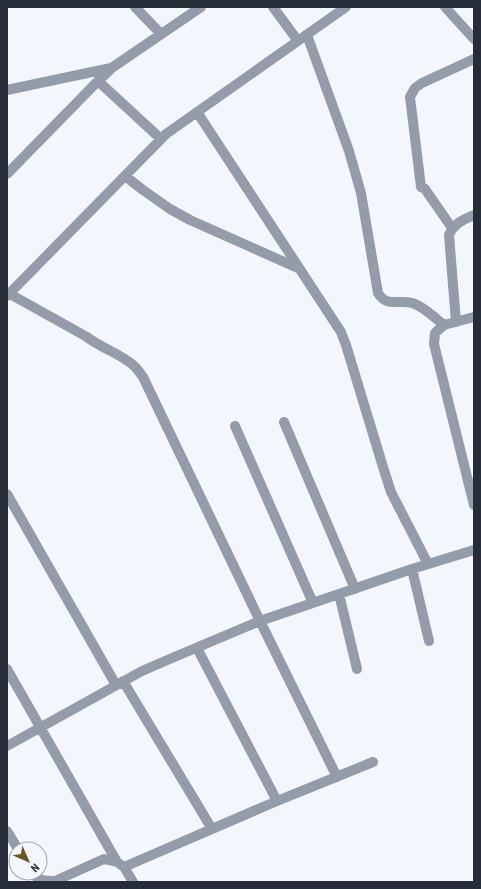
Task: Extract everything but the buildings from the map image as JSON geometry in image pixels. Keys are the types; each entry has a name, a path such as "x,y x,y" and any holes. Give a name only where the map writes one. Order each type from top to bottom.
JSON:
{"street":[{"path":"135,7 161,34"},
{"path":"7,174 113,67 201,7"},
{"path":"273,7 298,41"},
{"path":"338,777 260,621 143,377 134,365 113,352 8,295 166,134 346,7"},
{"path":"445,7 474,39"},
{"path":"307,35 351,158 361,193 378,293 381,299 386,302 411,302 416,304 444,325"},
{"path":"452,228 425,189 421,187 410,97 415,88 422,83 474,59"},
{"path":"7,90 113,67"},
{"path":"98,81 161,139"},
{"path":"197,112 341,332 391,492 428,564"},
{"path":"125,176 170,209 190,220 300,269"},
{"path":"456,322 449,235 452,228 458,223 474,215"},
{"path":"474,317 444,325 435,333 434,344 474,505"},
{"path":"284,422 355,589"},
{"path":"235,426 313,603"},
{"path":"7,494 120,683 212,829"},
{"path":"7,746 142,671 260,621 412,569 474,550"},
{"path":"412,569 429,641"},
{"path":"339,594 358,669"},
{"path":"196,648 277,801"},
{"path":"7,669 133,882"},
{"path":"55,881 104,859 121,864 212,829 373,762"},
{"path":"7,831 13,841"}]}
